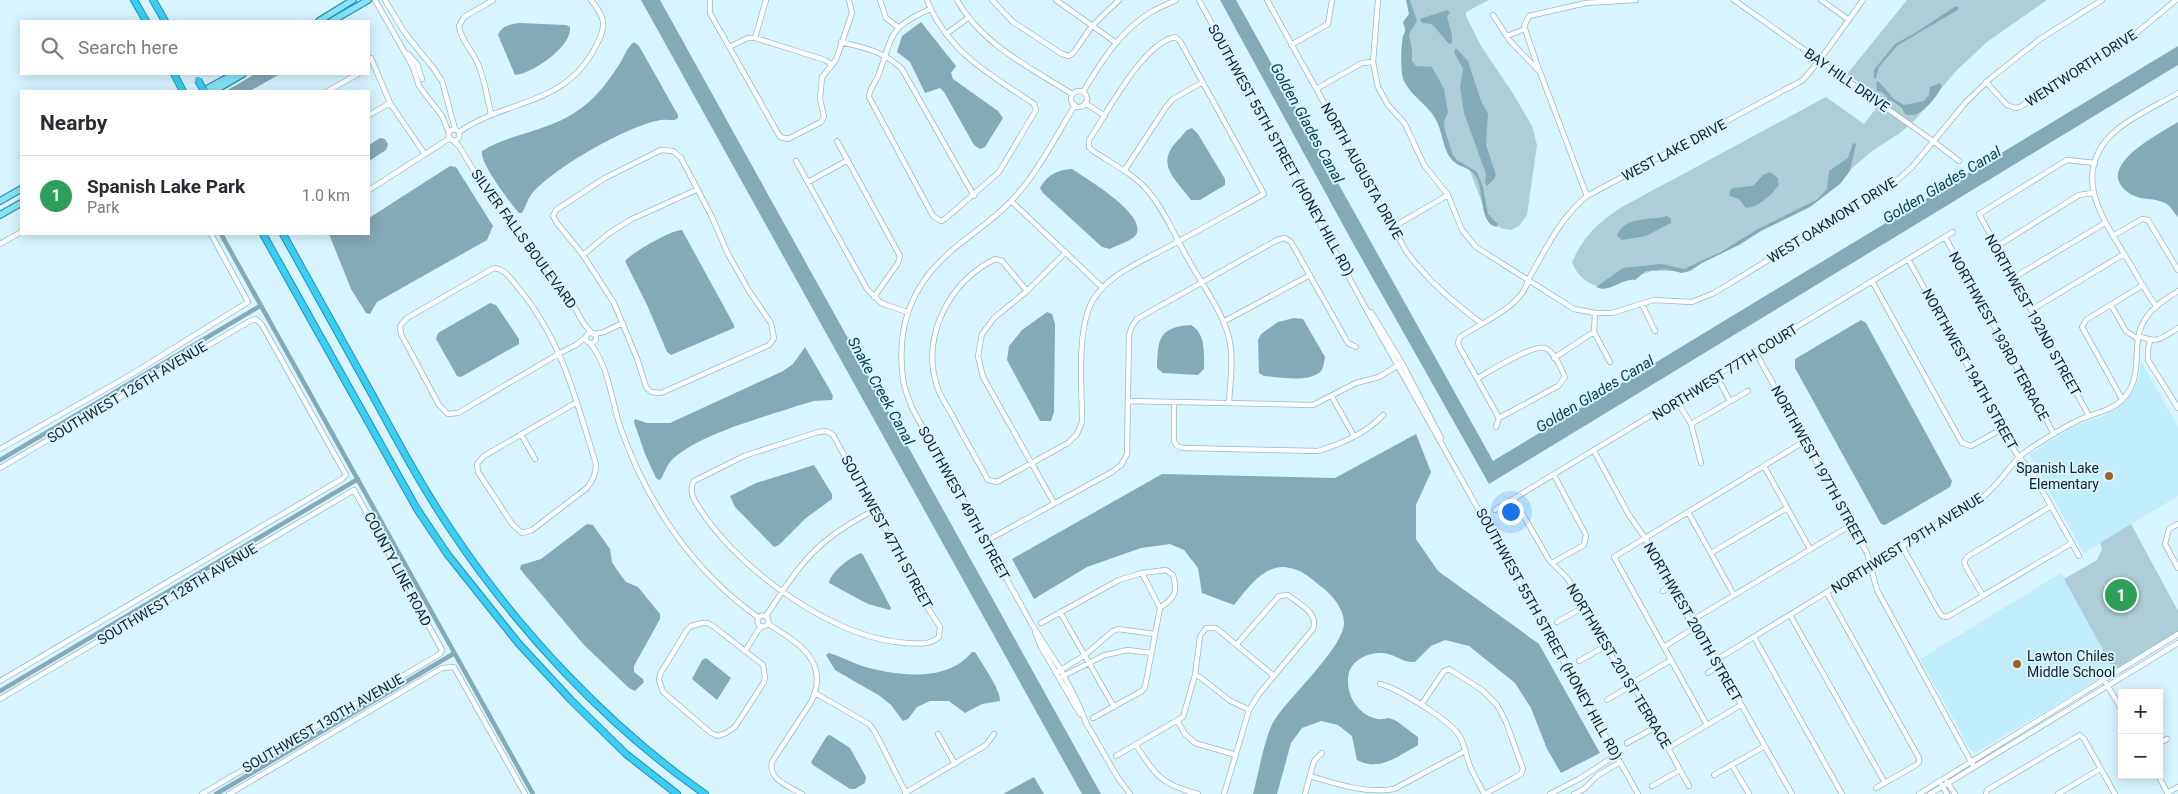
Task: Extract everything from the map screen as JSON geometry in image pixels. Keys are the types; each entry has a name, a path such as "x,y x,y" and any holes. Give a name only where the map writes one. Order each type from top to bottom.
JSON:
{"highway":[{"path":"134,0 145,20"},
{"path":"153,0 164,20"},
{"path":"175,75 183,90"},
{"path":"196,77 202,90"},
{"path":"264,235 417,509 448,555 513,638 571,700 626,754 677,794"},
{"path":"284,235 421,483 482,574 520,621 576,683 626,731 704,794"}],"main road":[{"path":"320,20 354,0"},
{"path":"334,20 368,0"},
{"path":"205,90 232,75"},
{"path":"216,90 241,75"},
{"path":"0,201 20,190"},
{"path":"0,215 20,204"}],"street":[{"name":"SILVER FALLS BOULEVARD","path":"375,0 403,47 413,67 419,86 424,90 447,124 450,137 464,154 488,194 566,292 591,338"},
{"name":"SILVER FALLS BOULEVARD","path":"386,0 404,33 434,68 442,81 464,154"},
{"path":"490,114 483,77 470,48 462,36 460,26 464,17 493,0"},
{"path":"370,189 424,153 490,114 533,102 567,82 580,70 594,51 605,26 591,0"},
{"path":"710,0 710,13 729,48 780,137 788,139 821,122 824,117 820,87 822,77 836,60 852,13 849,0"},
{"path":"755,38 766,0"},
{"path":"880,0 886,18 898,27"},
{"path":"927,0 930,9 946,34 961,53 982,71 1030,101 1036,107 1036,114 999,172 974,196 941,221 933,216 868,97 884,54 898,27 907,20 930,9"},
{"path":"958,0 968,18 993,42 1072,94"},
{"path":"992,0 1012,22 1062,54 1069,56 1074,52 1092,26 1119,0"},
{"path":"1056,0 1114,42"},
{"path":"1083,92 1114,42 1129,28 1168,2 1176,0"},
{"name":"SOUTHWEST 55TH STREET (HONEY HILL RD)","path":"1199,0 1363,300 1638,794"},
{"name":"NORTH AUGUSTA DRIVE","path":"1267,0 1393,227 1416,264 1456,304 1481,323"},
{"path":"1291,45 1328,24 1332,0"},
{"name":"WEST OAKMONT DRIVE","path":"1378,0 1373,62 1378,87 1388,105 1405,124 1424,165 1448,195 1462,230 1468,239 1574,309 1595,313 1612,313 1654,300 1692,302 1714,293 1892,185 1912,167 1966,102 1986,82 2032,44 2102,0"},
{"path":"1588,196 1524,26 1529,16 1586,3 1636,0"},
{"name":"BAY HILL DRIVE","path":"1734,0 1934,141 1959,161"},
{"path":"1821,0 1849,20"},
{"name":"WEST LAKE DRIVE","path":"1478,378 1460,348 1458,343 1460,337 1500,313 1519,297 1527,286 1528,280 1562,221 1575,206 1588,196 1803,80 1820,61 1863,0"},
{"name":"WENTWORTH DRIVE","path":"1986,82 2007,105 2016,108 2020,107 2128,40 2176,0"},
{"path":"1493,15 1507,36 1540,72"},
{"path":"946,34 968,18"},
{"path":"1507,36 1525,30"},
{"path":"1027,291 1002,261 995,259 987,263 963,283 941,314 932,349 937,388 988,480 992,482 997,482 1031,464 1068,443 1077,434 1082,422 1085,323 1093,300 1103,288 1117,276 1178,242 1264,194 1180,40 1175,37 1167,38 1141,60 1089,140 1089,147 1093,152 1124,171 1149,192 1178,242 1201,282 1223,322 1231,347 1230,403"},
{"path":"729,48 748,38 755,38 825,60 831,64"},
{"path":"841,42 884,54 902,69 974,196"},
{"name":"SILVER FALLS BOULEVARD","path":"403,47 417,64 424,90"},
{"path":"371,58 390,103 424,153"},
{"path":"1316,90 1362,63 1373,62"},
{"path":"370,67 374,64"},
{"path":"330,90 356,75"},
{"path":"1124,171 1169,103 1203,82"},
{"path":"1072,94 1083,92"},
{"path":"1083,92 1086,96 1085,103"},
{"path":"2156,306 2105,223 2093,193 2092,179 2095,163 2101,148 2111,135 2178,92"},
{"path":"1072,94 1071,99 1075,105 1082,106 1085,103"},
{"path":"370,114 390,103"},
{"path":"1085,103 1105,116"},
{"name":"SOUTHWEST 49TH STREET","path":"1075,105 1024,187 1011,202 949,253 929,273 907,312 902,337 903,380 912,408 1061,677 1076,699 1086,722 1118,778 1130,794"},
{"path":"450,137 457,140 458,132"},
{"path":"837,141 900,256 898,263 874,297"},
{"path":"661,150 673,151 680,158 696,190 712,218 728,254 749,291 771,323 774,338 769,345 661,393 651,392 646,388 614,303 583,255 553,216 556,210 605,178 661,150"},
{"path":"808,182 848,160"},
{"name":"NORTHWEST 192ND STREET","path":"2089,416 1979,214 2067,160 2095,163"},
{"path":"796,161 866,289 880,302 907,312"},
{"path":"583,255 608,234 630,220 696,190"},
{"path":"1996,247 2079,195 2093,193"},
{"path":"1393,227 1448,195"},
{"path":"1011,202 1103,288"},
{"path":"2113,236 2144,219 2148,220 2176,261 2178,270"},
{"path":"2013,278 2105,223"},
{"name":"NORTHWEST 77TH COURT","path":"1495,510 1953,232"},
{"path":"0,244 20,233"},
{"name":"SOUTHWEST 126TH AVENUE","path":"0,449 132,374 248,302 212,235"},
{"name":"NORTHWEST 193RD TERRACE","path":"1944,237 2054,434"},
{"path":"986,541 1112,472 1121,465 1127,454 1130,335 1134,322 1146,313 1277,240 1285,238 1291,242 1348,343 1356,348"},
{"path":"1054,504 983,377 978,356 982,334 994,318 1027,291 1066,252"},
{"path":"2031,310 2124,254"},
{"name":"NORTHWEST 194TH STREET","path":"1908,260 2002,429 2020,457 2034,474 2079,556"},
{"path":"577,402 484,456 477,464 478,472 512,524 522,533 532,530 587,488 595,476 596,464 577,402 560,353 529,301 504,271 494,268 407,318 400,326 401,334 439,406 448,414 458,413 560,353 623,323"},
{"path":"1223,322 1310,275"},
{"path":"1872,281 1965,446 1971,446 2002,429"},
{"path":"2122,399 2082,327 2086,320 2143,285"},
{"name":"NORTHWEST 79TH AVENUE","path":"1708,673 1715,668 1716,660 1988,493 2001,481 2020,457 2054,434 2089,416 2105,411 2122,399 2136,376 2139,337 2145,319 2156,306 2178,291"},
{"path":"1642,304 1655,331"},
{"path":"2111,305 2126,331 2150,341 2160,339 2178,328"},
{"path":"1595,313 1594,332 1610,362"},
{"name":"SOUTHWEST 126TH AVENUE","path":"0,468 256,319 262,325 346,475"},
{"path":"1554,358 1594,332"},
{"path":"591,338 609,383 621,429 633,460 666,524 687,551 720,587 759,618"},
{"path":"2150,341 2148,360 2178,408"},
{"path":"1496,428 1499,418 1478,378 1535,349 1546,348 1554,358 1565,380 1558,386 1499,418"},
{"name":"NORTHWEST 197TH STREET","path":"1756,353 1867,553 1877,590 1974,766"},
{"path":"1128,401 1313,405 1332,397 1356,383 1373,379 1400,365"},
{"path":"1717,377 1730,401"},
{"path":"1691,424 1748,391"},
{"path":"1332,397 1354,436"},
{"path":"1677,401 1691,424 1701,463"},
{"path":"1174,402 1174,441 1177,446 1183,448 1318,451 1335,446 1354,436 1375,424 1383,415"},
{"name":"SOUTHWEST 47TH STREET","path":"826,431 833,435 893,543 908,578 940,627 939,637 933,642 923,644 867,637 837,624 783,591 756,571 733,550 709,521 691,493 690,487 694,481 706,474 744,456 826,431"},
{"path":"521,434 535,459"},
{"path":"1707,725 1614,556 1805,442"},
{"name":"NORTHWEST 200TH STREET","path":"1594,451 1629,515 1645,538 1694,628 1716,660 1792,794"},
{"path":"1764,466 1810,549"},
{"name":"SOUTHWEST 128TH AVENUE","path":"0,681 346,475"},
{"path":"1552,564 1584,545 1586,540 1586,535 1554,475"},
{"name":"SOUTHWEST 128TH AVENUE","path":"0,699 354,490"},
{"name":"COUNTY LINE ROAD","path":"354,490 442,650"},
{"name":"NORTHWEST 201ST TERRACE","path":"1514,499 1552,564 1568,579 1626,681 1632,683 1689,786"},
{"path":"1983,596 1966,567 1964,562 1967,557 2051,506"},
{"path":"1711,554 1787,508"},
{"path":"759,618 766,616 798,569 827,539 874,510"},
{"path":"1688,512 1734,595"},
{"path":"2178,524 2169,529 2165,544 2178,568"},
{"path":"1691,621 1851,525"},
{"path":"1902,546 1938,612 1947,618 2072,543"},
{"path":"1041,623 1112,583 1142,573 1166,570 1173,575 1177,588 1176,593 1160,608 1145,687 1142,691 1093,718"},
{"path":"1142,573 1160,608"},
{"path":"1663,591 1672,586"},
{"path":"1827,593 1895,714 1919,762 1876,788"},
{"path":"1224,794 1249,710 1274,676 1314,629 1315,624 1312,614 1288,595 1284,595 1276,600 1237,644"},
{"path":"1557,622 1584,607"},
{"path":"1060,612 1114,706"},
{"path":"1790,615 1885,783"},
{"path":"766,616 768,624"},
{"path":"759,618 758,622 761,626"},
{"path":"708,623 745,651 763,665 765,670 764,682 735,727 726,733 718,736 711,733 663,692 659,680 660,674 691,626 708,623"},
{"path":"745,651 761,626 768,624 805,648 815,667 817,677 816,693 772,762 772,771 778,780 802,794"},
{"path":"1116,756 1178,722 1183,717 1195,675 1200,636 1206,628 1216,628 1274,676"},
{"path":"1664,647 1694,628"},
{"path":"1058,671 1085,655 1113,631 1118,629 1154,634"},
{"path":"1919,794 2178,634"},
{"path":"1754,637 1842,794"},
{"path":"1930,794 2176,644 2178,639"},
{"path":"1579,661 1606,646"},
{"name":"SOUTHWEST 130TH AVENUE","path":"202,794 440,654 442,650"},
{"path":"1061,677 1105,656 1128,650 1151,653"},
{"path":"1607,700 1672,660"},
{"name":"SOUTHWEST 130TH AVENUE","path":"229,794 448,666 454,668 525,794"},
{"path":"1380,684 1390,686 1455,729 1461,738 1470,768 1485,794 1521,774 1523,768 1506,722 1497,705 1482,690 1449,669 1444,670 1421,705"},
{"path":"1195,675 1229,700 1249,710"},
{"path":"2104,680 2118,703"},
{"path":"816,693 869,724 875,732 905,794 986,745 994,734"},
{"path":"1668,748 1741,705"},
{"path":"1178,722 1185,734 1195,743 1236,755"},
{"path":"1627,743 1656,727"},
{"path":"938,734 955,764"},
{"path":"1986,794 1987,790 2080,735 2115,794"},
{"path":"2163,741 2167,739"},
{"path":"1136,745 1157,774 1176,788 1198,794"},
{"path":"1714,776 1765,746"},
{"path":"1310,776 1353,789 1381,793 1387,792 1464,751"},
{"path":"1305,794 1314,761 1322,752"},
{"path":"1550,794 1579,779 1616,755"},
{"path":"1574,794 1584,789 1597,776 1620,762"},
{"path":"1732,765 1749,794"},
{"path":"2058,794 2100,769"},
{"path":"1652,786 1680,770"},
{"path":"1942,779 1948,783 1955,794"},
{"path":"1942,779 1942,787 1947,794"},
{"path":"2160,779 2168,794 2178,787"},
{"path":"1173,794 1176,788"}],"shaded area":[{"path":"641,0 660,0 1101,794 1082,794"},
{"path":"1220,0 1236,0 1493,461 2178,46 2178,65 1489,484 1354,245"},
{"path":"1406,0 1410,0 1417,21 1409,34 1412,61 1416,66 1432,67 1444,89 1448,112 1444,122 1445,131 1453,155 1457,160 1477,172 1483,187 1488,214 1498,224 1497,227 1491,224 1484,212 1478,180 1474,174 1457,164 1449,156 1435,118 1407,87 1404,81 1401,59 1402,40 1405,30 1403,22 1409,14"},
{"path":"1956,6 1959,8 1956,11 1898,45 1879,67 1874,79 1874,70 1895,44"},
{"path":"1447,10 1450,12 1447,17 1452,35 1452,43 1449,44 1432,24 1422,23 1420,19"},
{"path":"921,22 956,66 951,73 953,79 998,111 1003,118 985,147 980,149 974,145 940,88 925,93 910,62 897,52 902,36"},
{"path":"519,23 566,25 570,27 565,42 550,58 531,70 515,75 498,35 504,28"},
{"path":"634,42 639,46 678,118 675,120 658,120 642,125 607,141 570,162 541,185 530,197 522,213 519,213 490,173 482,156 482,151 495,144 572,115 594,97 619,65 627,49"},
{"path":"1456,48 1468,61 1481,101 1488,114 1486,145 1496,175 1487,186 1485,183 1486,174 1464,113 1460,87 1463,69 1454,52"},
{"path":"253,75 278,75 252,90 228,90"},
{"path":"1878,81 1894,99 1904,105 1924,101 1929,95 1930,87 1940,83 1942,86 1927,107 1916,114 1910,115 1905,114 1902,108 1891,100 1885,101 1888,98 1882,92 1877,91 1876,83"},
{"path":"2178,122 2178,217 2165,203 2132,195 2121,185 2118,174 2122,164 2131,153"},
{"path":"1192,128 1198,134 1225,179 1225,185 1200,200 1191,200 1170,172 1168,164 1171,149 1186,131"},
{"path":"380,138 385,139 388,144 386,150 370,160 370,144"},
{"path":"1853,143 1856,144 1850,171 1840,184 1810,207 1761,231 1690,271 1682,273 1665,269 1646,271 1635,280 1625,281 1606,289 1596,287 1623,268 1661,264 1684,269 1722,251 1758,229 1816,200 1827,189 1829,171 1848,158"},
{"path":"450,166 456,167 493,226 487,240 377,302 370,314 366,313 351,289 329,235 370,235 370,217"},
{"path":"1072,169 1103,189 1127,210 1135,220 1138,229 1134,237 1110,249 1102,247 1043,193 1040,188 1049,177 1057,172"},
{"path":"1770,172 1778,178 1779,185 1760,203 1746,208 1739,199 1730,196 1729,193 1732,188 1753,186 1763,175"},
{"path":"1667,216 1671,219 1671,223 1646,236 1622,240 1617,236 1621,229 1632,222"},
{"path":"682,230 734,328 671,355 667,352 648,307 625,261 652,242"},
{"path":"490,303 496,305 519,339 519,344 461,377 457,376 436,339 438,333"},
{"path":"1047,312 1052,314 1055,324 1054,412 1051,421 1040,421 1007,360 1009,346 1022,330"},
{"path":"1294,318 1303,319 1325,357 1322,369 1314,375 1301,378 1264,376 1259,373 1258,340 1261,334 1278,322"},
{"path":"1861,320 1866,323 1952,481 1950,487 1885,525 1881,524 1795,368 1795,359"},
{"path":"1191,325 1202,339 1204,369 1198,375 1163,373 1157,368 1159,343 1162,337 1172,329"},
{"path":"805,347 830,390 833,396 832,400 814,401 800,405 713,435 681,452 667,466 661,479 656,478 645,454 634,422 635,419 647,423 670,423 783,371 793,364"},
{"name":"Spanish Lake Elementary","path":"2141,361 2178,427 2178,496 2084,553 2029,454 2076,425 2104,416 2125,402 2139,378"},
{"path":"1416,434 1431,472 1416,505 1416,539 1438,571 1539,644 1600,753 1561,773 1547,749 1531,708 1515,683 1469,646 1445,640 1431,646 1415,662 1409,662 1386,653 1372,654 1358,660 1349,672 1348,687 1350,695 1358,708 1371,717 1379,719 1389,718 1396,721 1418,737 1418,745 1389,761 1373,764 1365,763 1357,760 1352,736 1338,725 1321,721 1302,728 1291,743 1277,794 1253,794 1265,746 1274,721 1326,658 1342,633 1344,618 1337,603 1327,591 1301,572 1284,567 1276,568 1255,580 1234,605 1202,593 1198,568 1184,550 1170,544 1141,548 1087,567 1034,599 1012,559 1162,474 1335,478"},
{"path":"814,465 832,494 832,499 806,518 779,545 774,547 735,507 730,496 756,483"},
{"path":"587,524 593,525 610,549 612,562 626,582 638,587 660,614 660,619 634,666 634,672 644,682 635,691 629,688 584,645 520,569 521,565 541,559"},
{"path":"861,553 891,608 890,610 868,604 829,583 837,570 847,561"},
{"name":"Lawton Chiles Middle School","path":"2061,573 2114,670 1977,752 1971,751 1920,659"},
{"path":"972,652 975,652 990,676 1000,701 982,704 965,713 949,701 930,701 917,707 908,719 903,721 891,705 880,696 835,670 826,655 829,653 876,670 921,674 949,669 962,662"},
{"path":"706,658 731,678 717,700 692,679 702,660"},
{"path":"830,735 850,748 866,777 865,783 855,789 850,789 811,762 827,736"},
{"path":"1034,777 1044,794 1003,794"}],"green space":[{"path":"1408,0 1489,0 1466,12 1466,16 1481,46 1532,126 1537,145 1527,215 1519,226 1511,230 1501,228 1492,222 1486,213 1470,171 1455,160 1440,121 1415,91 1405,42 1410,16"},
{"path":"1907,0 2047,0 1987,42 1956,71 1914,121 1900,133 1872,151 1813,202 1691,267 1678,271 1652,271 1603,287 1588,282 1580,276 1572,262 1581,245 1598,225 1620,208 1826,97 1864,124 1883,99 1847,74"},
{"path":"2131,524 2178,611 2178,632 2114,670 2064,579 2097,560 2102,549 2100,543"}],"waterway":[{"path":"222,235 533,794"},
{"path":"0,460 260,306"},
{"path":"0,691 358,479"},
{"path":"216,794 453,654"}],"place":[{"name":"Spanish Lake Elementary","path":"2109,476"},
{"name":"Spanish Lake Park","path":"2121,595"},
{"name":"Lawton Chiles Middle School","path":"2017,664"}],"water label":[{"name":"Golden Glades Canal","path":"1307,123"},
{"name":"Golden Glades Canal","path":"1942,185"},
{"name":"Snake Creek Canal","path":"881,391"},
{"name":"Golden Glades Canal","path":"1595,394"}]}
